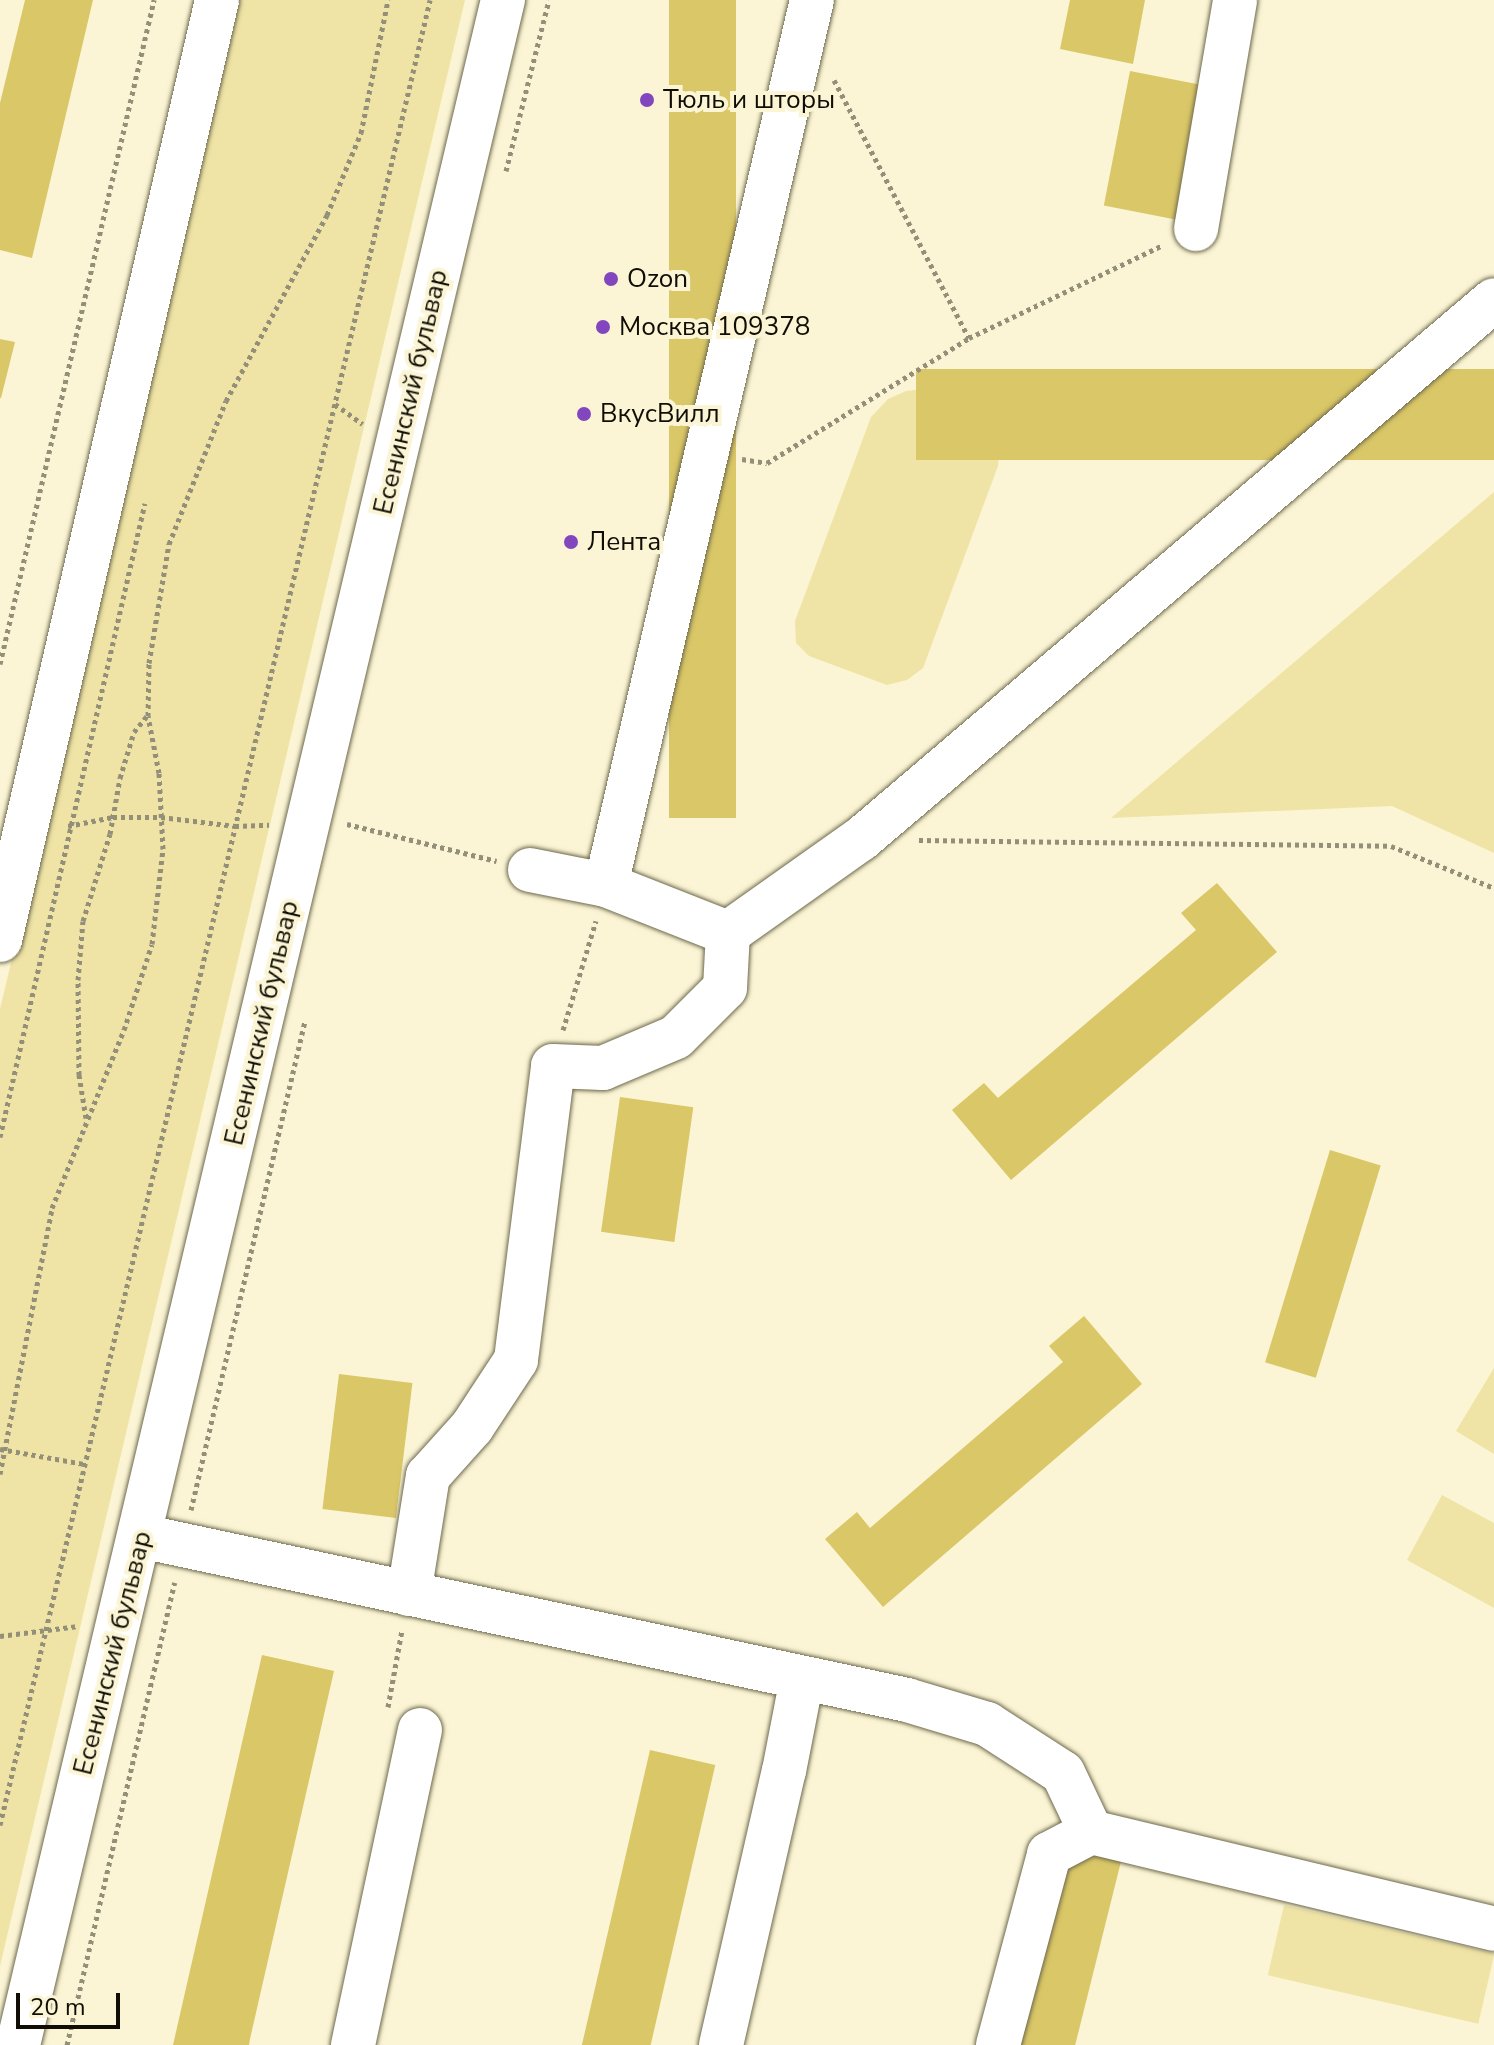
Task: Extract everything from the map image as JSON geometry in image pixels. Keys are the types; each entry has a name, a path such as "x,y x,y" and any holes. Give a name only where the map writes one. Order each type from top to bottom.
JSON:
{"street":[{"path":"0,940 217,0"},
{"name":"Есенинский бульвар","path":"18,2045 141,1536 335,828 503,0"},
{"path":"1196,229 1235,0"},
{"path":"606,885 808,13"},
{"path":"728,933 861,839 1494,300"},
{"path":"530,870 606,885 728,933"},
{"path":"409,1594 428,1476 472,1427 516,1360 553,1066 603,1068 676,1037 725,988 728,933"},
{"path":"141,1536 907,1700 987,1724 1063,1773 1091,1832"},
{"path":"721,2045 784,1771 802,1678"},
{"path":"353,2045 420,1730"},
{"path":"998,2045 1049,1854 1091,1832 1494,1929"}],"path":[{"path":"0,664 154,0"},
{"path":"0,1474 2,1450 52,1208 124,1030 152,944 163,849 159,773 148,716 149,663 169,544 226,401 327,215 361,133 388,0"},
{"path":"0,1825 430,0"},
{"path":"504,181 549,0"},
{"path":"808,13 969,338"},
{"path":"706,454 767,463 969,338 1196,229"},
{"path":"0,1137 146,499"},
{"path":"86,1119 79,1075 78,980 82,936 120,778 134,732 148,716"},
{"path":"335,828 353,809"},
{"path":"71,827 113,817 161,817 235,826 335,828 530,870"},
{"path":"861,839 1391,846 1494,888"},
{"path":"553,1066 606,885"},
{"path":"67,2045 305,1017"},
{"path":"2,1450 84,1464"},
{"path":"409,1594 386,1716 420,1730"}],"shaded area":[{"path":"240,0 465,0 0,1966 0,1009"},
{"path":"925,389 987,411 1001,436 998,466 923,668 907,680 887,685 809,656 796,643 795,621 871,417 888,399 906,391"},
{"path":"1494,492 1494,853 1392,806 1111,818"},
{"path":"1494,1368 1494,1454 1456,1431"},
{"path":"1442,1495 1494,1523 1494,1608 1407,1560"},
{"path":"1284,1905 1494,1953 1478,2024 1268,1975"}],"building":[{"path":"25,0 93,0 32,258 0,250 0,103"},
{"path":"669,0 736,0 736,818 669,818"},
{"path":"1070,0 1145,0 1133,64 1060,49"},
{"path":"1130,71 1202,85 1176,219 1104,205"},
{"path":"0,339 15,342 1,398 0,398"},
{"path":"916,369 1494,369 1494,460 916,460"},
{"path":"1217,883 1277,952 1011,1180 952,1110 984,1083 998,1098 1196,930 1181,913"},
{"path":"620,1097 693,1107 674,1242 601,1232"},
{"path":"1330,1150 1381,1165 1316,1378 1265,1362"},
{"path":"1084,1316 1142,1384 883,1607 825,1539 857,1512 870,1528 1063,1362 1049,1346"},
{"path":"339,1374 412,1383 396,1518 322,1509"},
{"path":"262,1655 334,1671 249,2045 173,2045"},
{"path":"650,1750 715,1765 651,2045 582,2045"},
{"path":"1056,1841 1122,1857 1075,2045 1005,2045"}],"place":[{"name":"Тюль и шторы","path":"647,100"},
{"name":"Ozon","path":"611,279"},
{"name":"Москва 109378","path":"603,327"},
{"name":"ВкусВилл","path":"584,414"},
{"name":"Лента","path":"571,542"}]}
